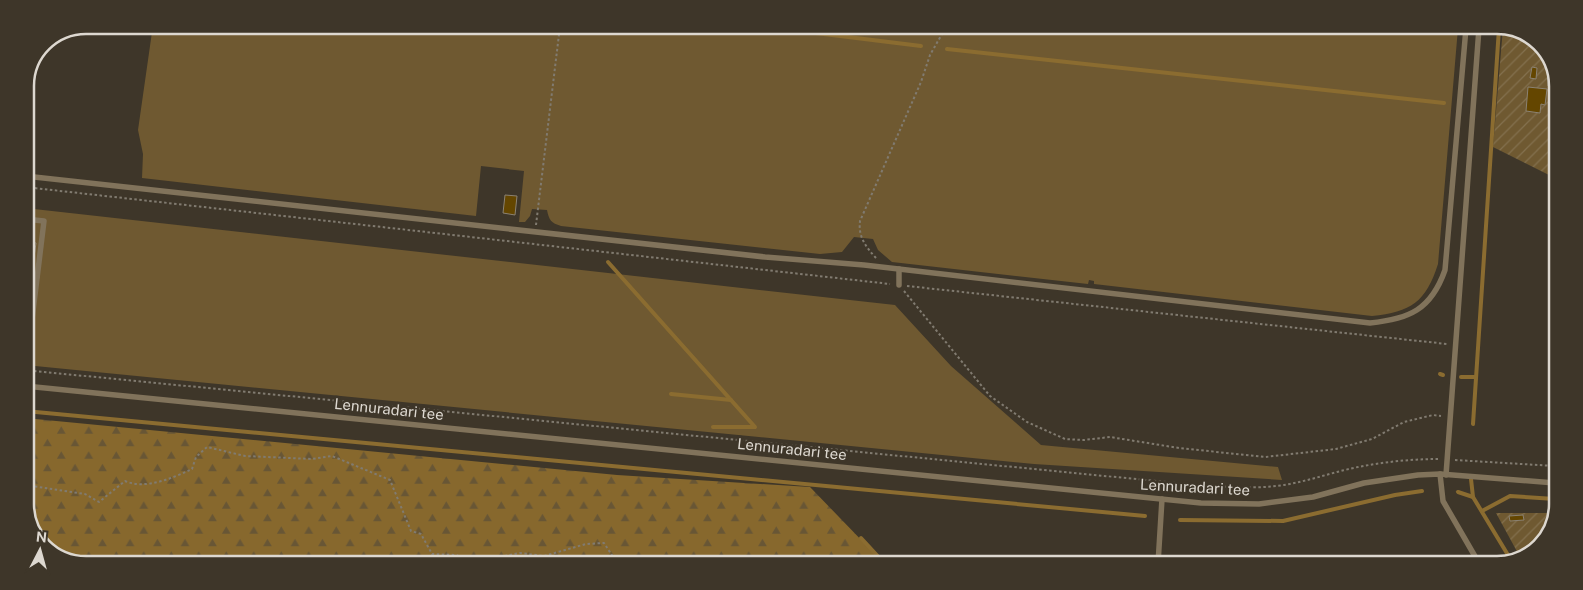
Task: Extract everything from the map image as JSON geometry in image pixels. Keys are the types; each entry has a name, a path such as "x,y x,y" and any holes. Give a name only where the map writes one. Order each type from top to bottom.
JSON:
{"lane":[{"path":"34,177 766,257 898,269 1370,323 1400,319 1412,314 1439,287 1445,270 1465,34"},
{"path":"1475,556 1443,501 1443,475 1447,459 1451,416 1454,344 1479,34"},
{"path":"34,220 44,221 34,297"},
{"path":"898,269 899,285"},
{"name":"Lennuradari tee","path":"34,387 1201,503 1259,504 1313,497 1394,477 1443,475 1549,483"},
{"path":"1158,556 1162,499"}],"path":[{"path":"535,232 559,34"},
{"path":"879,260 866,247 860,235 860,221 921,82 930,55 942,34"},
{"path":"34,188 899,285 1454,344"},
{"path":"899,285 990,396 1027,422 1065,440 1110,437 1179,448 1265,457 1336,449 1372,439 1404,422 1433,415 1451,416"},
{"path":"34,371 1207,486 1250,488 1283,485 1358,467 1416,459 1479,460 1549,466"},
{"path":"34,486 85,494 99,502 125,480 134,485 170,479 192,469 196,457 207,447 245,456 312,460 332,456 390,480 411,531 421,534 432,554 456,554 460,556"},
{"path":"504,556 520,553 544,556 586,544 604,543 612,556"}],"shaded area":[{"path":"152,34 1457,34 1438,264 1428,288 1415,303 1397,312 1372,316 1094,284 1094,281 1089,280 1088,284 892,262 878,250 873,239 854,237 842,252 820,254 561,226 551,221 547,210 532,209 530,216 525,222 519,222 524,171 481,166 476,216 142,178 143,154 138,130"},
{"path":"1502,35 1507,35 1520,39 1531,47 1538,54 1546,69 1549,83 1549,175 1493,147"},
{"path":"34,209 895,305 951,366 1041,445 1278,467 1282,480 1034,464 34,366"},
{"path":"1496,513 1548,513 1544,527 1534,541 1517,552"}],"green space":[{"path":"34,419 617,475 810,487 879,556 86,556 65,552 65,525 38,524 34,507"}],"building":[{"path":"1532,67 1537,68 1536,79 1530,78"},
{"path":"1528,87 1547,89 1545,105 1541,104 1540,113 1526,111"},
{"path":"505,195 517,196 515,215 503,213"},
{"path":"1523,515 1524,520 1510,521 1509,516"}],"waterway":[{"path":"824,34 921,46"},
{"path":"1473,424 1499,34"},
{"path":"947,49 1444,103"},
{"path":"608,262 755,427 713,427"},
{"path":"1461,377 1476,377"},
{"path":"671,394 731,400"},
{"path":"34,412 1145,516"},
{"path":"1471,479 1473,497 1508,555"},
{"path":"1180,520 1283,521 1395,495 1422,491"},
{"path":"1458,492 1473,497"},
{"path":"1482,511 1510,496 1549,499"},
{"path":"861,538 878,556"}]}
